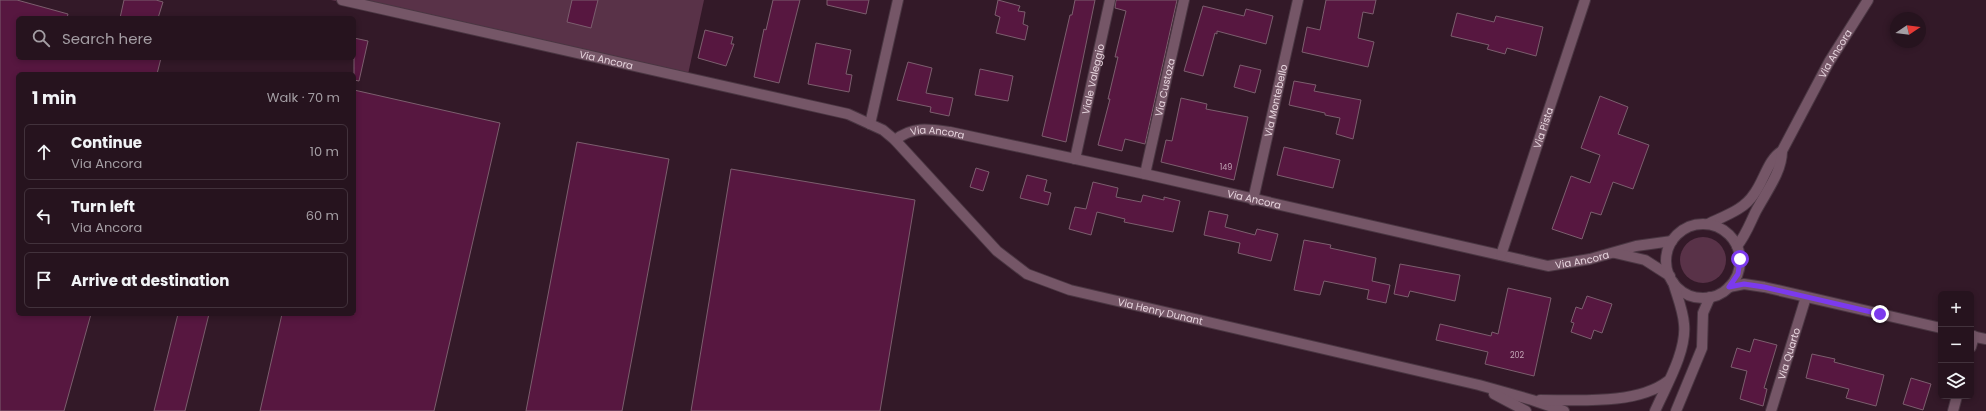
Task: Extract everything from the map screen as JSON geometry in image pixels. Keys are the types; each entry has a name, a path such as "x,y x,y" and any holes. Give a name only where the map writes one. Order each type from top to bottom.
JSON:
{"main road":[{"name":"Via Ancora","path":"342,0 848,114 883,130 895,140 904,133 923,128 1146,174 1253,200 1548,266 1561,266 1615,253 1636,246 1672,241 1679,233 1690,226 1708,224 1745,205 1754,195 1775,155 1782,151"},
{"path":"870,124 898,0"},
{"name":"Viale Valeggio","path":"1075,159 1110,0"},
{"name":"Via Custoza","path":"1146,174 1184,0"},
{"name":"Via Montebello","path":"1253,200 1298,0"},
{"name":"Via Pista","path":"1501,255 1585,0"},
{"name":"Via Ancora","path":"1737,246 1746,234 1772,183 1782,161 1782,151 1829,62 1868,0"},
{"name":"Via Henry Dunant","path":"895,140 997,250 1027,274 1070,290 1478,385"},
{"path":"1708,224 1722,229 1731,237 1737,246 1740,263 1738,274 1729,287"},
{"path":"1655,411 1676,363 1684,332 1683,315 1671,278 1667,258 1672,241"},
{"name":"Via Ancora","path":"1615,253 1645,260 1671,278 1684,292 1694,296 1710,297"},
{"path":"1676,411 1702,348 1703,313 1710,297 1729,287 1744,284 1938,327"},
{"name":"Via Quarto","path":"1771,411 1806,297"},
{"path":"1974,336 1986,339"},
{"path":"1532,400 1587,400 1628,397 1656,390 1668,381"},
{"path":"1478,385 1532,400 1564,411"},
{"path":"1478,385 1526,411"},
{"path":"1953,411 1956,399"}],"shaded area":[{"path":"331,0 704,0 687,79"},
{"path":"1703,237 1716,241 1722,247 1726,260 1722,273 1716,279 1703,283 1690,279 1684,273 1680,260 1684,247 1690,241"}],"building":[{"path":"0,0 17,0 68,14 68,16 16,16 16,60 160,60 158,72 16,72 16,316 90,316 64,411 0,411"},
{"path":"124,0 156,0 163,2 159,16 120,16"},
{"path":"572,0 598,0 591,28 567,22"},
{"path":"773,0 800,0 779,83 754,77 764,29 766,30"},
{"path":"827,0 869,0 866,14 827,5"},
{"path":"998,0 1020,6 1018,11 1025,12 1023,24 1028,26 1025,40 996,33 1000,17 995,15"},
{"path":"1075,0 1095,0 1066,142 1042,136 1070,15 1072,15"},
{"path":"1116,0 1177,0 1145,144 1125,139 1122,151 1098,145 1110,99 1108,99 1118,57 1115,57 1126,11 1115,8"},
{"path":"1326,0 1376,0 1373,14 1363,12 1358,38 1374,42 1368,67 1302,52 1307,27 1320,30"},
{"path":"1203,6 1244,16 1246,9 1273,16 1266,44 1217,31 1217,34 1215,33 1203,76 1184,71"},
{"path":"1457,13 1494,22 1496,16 1543,27 1536,56 1507,48 1505,54 1487,49 1489,45 1451,36"},
{"path":"705,30 733,37 731,44 734,44 726,66 698,58"},
{"path":"356,38 368,41 359,81 356,80 356,72 354,72 354,60 356,60"},
{"path":"816,43 851,50 846,74 852,75 849,92 808,84"},
{"path":"908,62 932,68 926,93 953,98 949,116 930,112 931,107 897,100"},
{"path":"1240,65 1261,70 1255,93 1234,87"},
{"path":"980,69 1013,76 1008,101 975,95"},
{"path":"1294,81 1316,85 1314,91 1361,100 1353,139 1336,134 1340,118 1289,105"},
{"path":"356,90 500,123 434,411 260,411 282,316 356,316"},
{"path":"1600,96 1628,107 1618,134 1649,145 1633,189 1613,182 1601,215 1591,212 1582,239 1552,229 1571,176 1590,183 1600,155 1581,148"},
{"path":"1181,98 1207,104 1206,109 1248,117 1234,180 1161,162 1166,140 1172,141"},
{"path":"577,142 669,159 622,411 526,411"},
{"path":"1284,147 1340,160 1333,188 1277,175"},
{"path":"976,168 989,172 983,191 970,187"},
{"path":"731,169 915,200 880,411 691,411"},
{"path":"1027,175 1047,180 1044,191 1051,193 1048,205 1020,198"},
{"path":"1093,182 1118,188 1116,197 1141,202 1143,195 1164,200 1164,197 1180,201 1173,232 1124,222 1125,219 1097,212 1091,235 1069,229 1075,207 1086,209"},
{"path":"1209,211 1228,215 1225,227 1255,235 1257,229 1278,234 1271,261 1238,253 1240,243 1204,235"},
{"path":"1304,240 1331,245 1330,248 1376,258 1372,281 1390,285 1386,303 1367,299 1369,290 1324,281 1320,295 1294,290"},
{"path":"1400,264 1460,275 1455,301 1410,291 1408,297 1394,294"},
{"path":"1508,288 1551,298 1534,376 1485,364 1488,352 1436,340 1440,324 1491,336 1492,332 1498,334"},
{"path":"1587,296 1612,304 1602,333 1594,330 1591,339 1571,332 1574,323 1571,322 1576,307 1582,309"},
{"path":"178,316 209,316 185,411 154,411"},
{"path":"1754,339 1777,345 1764,388 1767,389 1763,406 1740,399 1747,371 1731,367 1737,348 1750,352"},
{"path":"1812,354 1835,359 1834,362 1884,375 1876,406 1846,398 1849,389 1806,378"},
{"path":"1911,378 1931,384 1923,410 1903,404"}],"route":[{"path":"1740,259 1738,274 1729,287 1744,284 1764,287 1880,314"}]}
